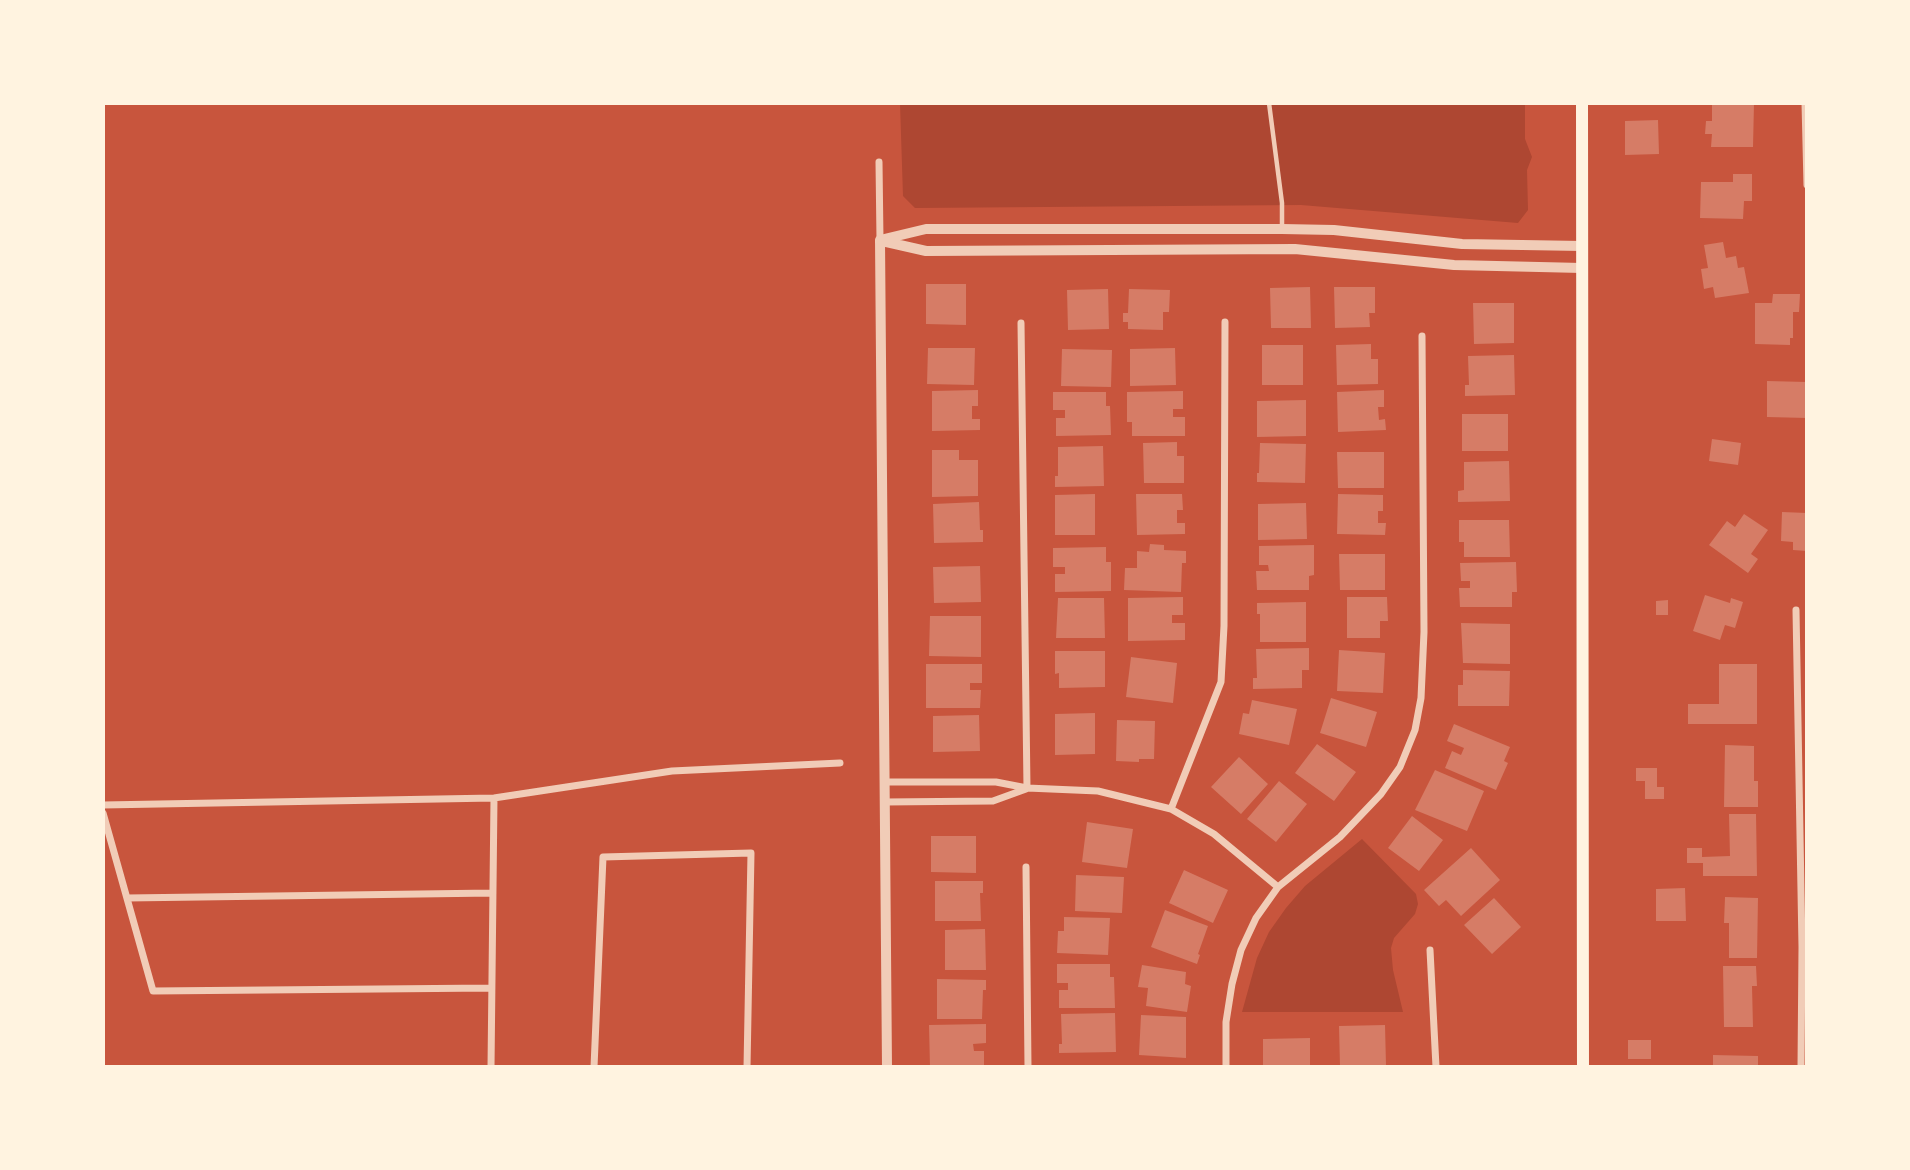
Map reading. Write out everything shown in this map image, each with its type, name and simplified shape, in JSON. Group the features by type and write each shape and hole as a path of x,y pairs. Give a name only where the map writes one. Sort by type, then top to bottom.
{"main road":[{"path":"1582,103 1583,1067"}],"street":[{"path":"1805,103 1807,185"},
{"path":"879,162 887,1067"},
{"path":"880,240 926,229 1282,229 1334,230 1462,244 1582,246"},
{"path":"880,240 926,251 1294,249 1454,265 1582,268"},
{"path":"1171,809 1221,682 1224,626 1225,322"},
{"path":"1021,323 1027,788"},
{"path":"1226,1067 1226,1022 1232,984 1241,950 1256,919 1278,887 1340,837 1381,794 1400,767 1415,730 1422,698 1424,632 1422,335"},
{"path":"1796,610 1805,947 1801,1067"},
{"path":"103,805 494,798 673,771 840,763"},
{"path":"885,782 996,782 1027,788 1098,791 1171,809 1214,834 1278,887"},
{"path":"886,802 993,801 1027,788"},
{"path":"491,1067 494,798"},
{"path":"103,813 153,990 491,988"},
{"path":"594,1067 604,857 751,853 747,1067"},
{"path":"1026,867 1028,1067"},
{"path":"127,898 493,894"},
{"path":"1430,950 1436,1067"}],"lane":[{"path":"1269,103 1282,203 1282,229"}],"shaded area":[{"path":"900,103 1525,103 1525,139 1532,157 1527,170 1528,210 1518,223 1301,205 915,208 903,196"},
{"path":"1362,839 1416,894 1418,904 1415,914 1394,938 1391,948 1403,1012 1242,1012 1257,958 1269,932 1305,886"}],"building":[{"path":"1712,103 1754,103 1753,147 1711,147 1712,134 1705,134 1706,121 1712,121"},
{"path":"1658,120 1659,154 1625,155 1625,121"},
{"path":"1733,174 1752,174 1752,201 1744,201 1743,219 1700,218 1701,182 1733,182"},
{"path":"1723,242 1726,258 1736,256 1738,268 1744,267 1749,293 1715,298 1713,287 1704,289 1701,269 1708,268 1704,245"},
{"path":"926,284 966,284 966,325 926,324"},
{"path":"1310,287 1311,328 1271,328 1270,288"},
{"path":"1334,287 1375,287 1375,313 1369,313 1370,327 1335,328"},
{"path":"1108,289 1109,329 1068,330 1067,290"},
{"path":"1129,289 1170,290 1169,312 1163,312 1163,330 1128,329 1128,322 1123,322 1123,313 1128,313"},
{"path":"1773,294 1800,294 1799,312 1793,312 1793,338 1790,338 1790,345 1755,344 1755,303 1772,303"},
{"path":"1473,303 1514,303 1514,343 1474,344"},
{"path":"1371,344 1371,359 1378,359 1378,384 1337,385 1336,345"},
{"path":"1262,345 1303,345 1303,385 1262,385"},
{"path":"928,348 975,348 974,385 927,384"},
{"path":"1175,348 1176,385 1130,386 1130,349"},
{"path":"1062,349 1112,350 1111,387 1061,386"},
{"path":"1514,355 1515,395 1465,396 1465,385 1469,385 1468,356"},
{"path":"1767,381 1807,382 1807,418 1767,417"},
{"path":"978,390 978,406 972,406 972,419 980,419 980,430 932,431 932,391"},
{"path":"1384,390 1384,407 1378,407 1379,420 1385,419 1386,430 1338,432 1337,392"},
{"path":"1183,391 1183,409 1173,409 1173,417 1185,417 1185,436 1132,436 1132,422 1127,422 1127,392"},
{"path":"1053,392 1106,392 1106,406 1110,406 1111,435 1056,436 1056,418 1065,418 1065,410 1053,410"},
{"path":"1306,400 1306,436 1257,437 1257,401"},
{"path":"1462,414 1508,414 1508,451 1462,451"},
{"path":"1712,439 1741,443 1738,465 1709,461"},
{"path":"1177,442 1177,456 1184,456 1184,483 1144,483 1143,443"},
{"path":"1260,443 1306,444 1305,483 1257,482"},
{"path":"1103,446 1104,486 1055,487 1055,476 1058,476 1058,447"},
{"path":"932,450 959,450 959,460 978,460 978,496 932,497"},
{"path":"1337,452 1384,452 1384,488 1338,488"},
{"path":"1509,461 1510,501 1458,502 1458,491 1464,490 1464,462"},
{"path":"1095,494 1095,535 1055,535 1055,495"},
{"path":"1136,494 1182,494 1183,510 1177,510 1177,523 1185,523 1185,534 1137,535"},
{"path":"1338,494 1383,495 1383,511 1378,511 1378,523 1386,523 1385,535 1337,534"},
{"path":"979,502 983,542 934,543 933,504"},
{"path":"1306,503 1307,539 1258,540 1258,504"},
{"path":"1782,512 1807,513 1807,551 1793,550 1793,542 1781,541"},
{"path":"1744,514 1768,530 1751,554 1758,559 1748,573 1709,545 1727,521 1735,527"},
{"path":"1459,520 1509,520 1510,557 1464,557 1464,542 1459,542"},
{"path":"1150,544 1164,545 1164,550 1186,551 1186,563 1182,563 1181,592 1124,590 1125,568 1137,568 1137,551 1149,552"},
{"path":"1314,545 1314,575 1309,576 1309,590 1257,590 1256,571 1269,571 1268,565 1259,565 1259,546"},
{"path":"1106,547 1106,562 1111,562 1111,591 1055,592 1055,574 1065,574 1065,567 1053,567 1053,548"},
{"path":"1339,554 1385,554 1385,590 1340,590"},
{"path":"1516,562 1517,592 1512,592 1512,607 1460,607 1459,588 1470,588 1470,581 1461,581 1460,563"},
{"path":"980,566 981,602 934,603 933,567"},
{"path":"1705,595 1730,603 1731,598 1743,602 1735,628 1725,625 1720,640 1693,631"},
{"path":"1183,597 1183,615 1172,615 1172,623 1185,623 1185,640 1128,641 1128,598"},
{"path":"1347,597 1387,597 1388,621 1380,621 1380,638 1347,638"},
{"path":"1058,598 1104,598 1105,638 1056,638"},
{"path":"1668,600 1668,615 1656,615 1656,601"},
{"path":"1306,602 1306,642 1260,642 1260,614 1257,614 1257,603"},
{"path":"930,616 981,616 981,657 929,656"},
{"path":"1461,623 1510,624 1510,664 1463,663"},
{"path":"1309,648 1309,670 1302,670 1302,688 1253,689 1253,678 1257,678 1256,649"},
{"path":"1339,650 1385,653 1383,693 1337,691"},
{"path":"1055,651 1105,651 1105,687 1059,688 1059,673 1055,674"},
{"path":"1131,657 1177,663 1173,703 1126,697"},
{"path":"926,664 982,664 982,683 970,683 970,690 981,690 980,708 926,708"},
{"path":"1719,664 1757,664 1757,724 1688,724 1688,704 1719,704"},
{"path":"1463,670 1510,671 1509,706 1458,706 1458,685 1463,685"},
{"path":"1331,698 1377,712 1366,747 1320,733"},
{"path":"1252,700 1297,709 1289,745 1239,734 1243,713 1249,714"},
{"path":"1095,713 1095,754 1055,755 1055,714"},
{"path":"979,715 980,751 933,752 933,716"},
{"path":"1117,720 1155,721 1154,759 1139,759 1139,762 1116,761"},
{"path":"1454,724 1510,747 1504,761 1508,763 1496,790 1445,768 1452,751 1461,755 1464,748 1447,741"},
{"path":"1317,744 1356,772 1334,801 1295,773"},
{"path":"1725,745 1754,746 1754,781 1758,781 1758,807 1724,807"},
{"path":"1239,757 1268,784 1241,814 1211,787"},
{"path":"1636,768 1657,768 1657,787 1664,787 1664,799 1645,799 1645,781 1636,781"},
{"path":"1435,770 1484,791 1467,831 1415,810"},
{"path":"1279,781 1307,804 1276,842 1247,819"},
{"path":"1729,814 1756,814 1757,876 1703,876 1703,863 1687,863 1687,848 1702,848 1702,857 1730,856"},
{"path":"1412,816 1443,840 1419,871 1388,848"},
{"path":"1087,822 1133,829 1127,868 1082,862"},
{"path":"931,836 976,836 976,873 931,872"},
{"path":"1471,848 1500,880 1461,916 1446,900 1439,906 1424,890"},
{"path":"1184,870 1228,890 1213,923 1169,903"},
{"path":"1076,875 1124,877 1122,913 1075,911"},
{"path":"935,881 983,881 983,893 980,893 981,921 935,921"},
{"path":"1685,888 1686,921 1656,921 1656,889"},
{"path":"1725,897 1758,898 1757,958 1729,958 1729,923 1724,923"},
{"path":"1494,898 1521,927 1492,954 1464,925"},
{"path":"1165,910 1208,926 1197,964 1151,947"},
{"path":"1064,917 1110,918 1108,955 1057,953 1058,931 1064,931"},
{"path":"985,929 986,970 945,970 945,930"},
{"path":"1057,964 1110,964 1110,977 1114,977 1115,1008 1059,1008 1059,990 1068,990 1068,983 1057,983"},
{"path":"1142,965 1186,972 1185,984 1191,986 1187,1012 1146,1006 1148,988 1138,987"},
{"path":"1723,966 1756,966 1757,986 1752,986 1753,1027 1724,1027"},
{"path":"937,979 986,980 982,1019 937,1019"},
{"path":"1115,1013 1116,1052 1059,1053 1059,1044 1062,1044 1061,1014"},
{"path":"1141,1015 1186,1017 1186,1058 1139,1055"},
{"path":"986,1024 986,1043 973,1044 974,1051 984,1051 984,1067 930,1067 929,1025"},
{"path":"1385,1025 1386,1065 1340,1066 1339,1026"},
{"path":"1310,1038 1310,1067 1263,1067 1263,1039"},
{"path":"1628,1040 1651,1040 1651,1059 1628,1059"},
{"path":"1713,1055 1758,1056 1758,1067 1713,1067"}]}
